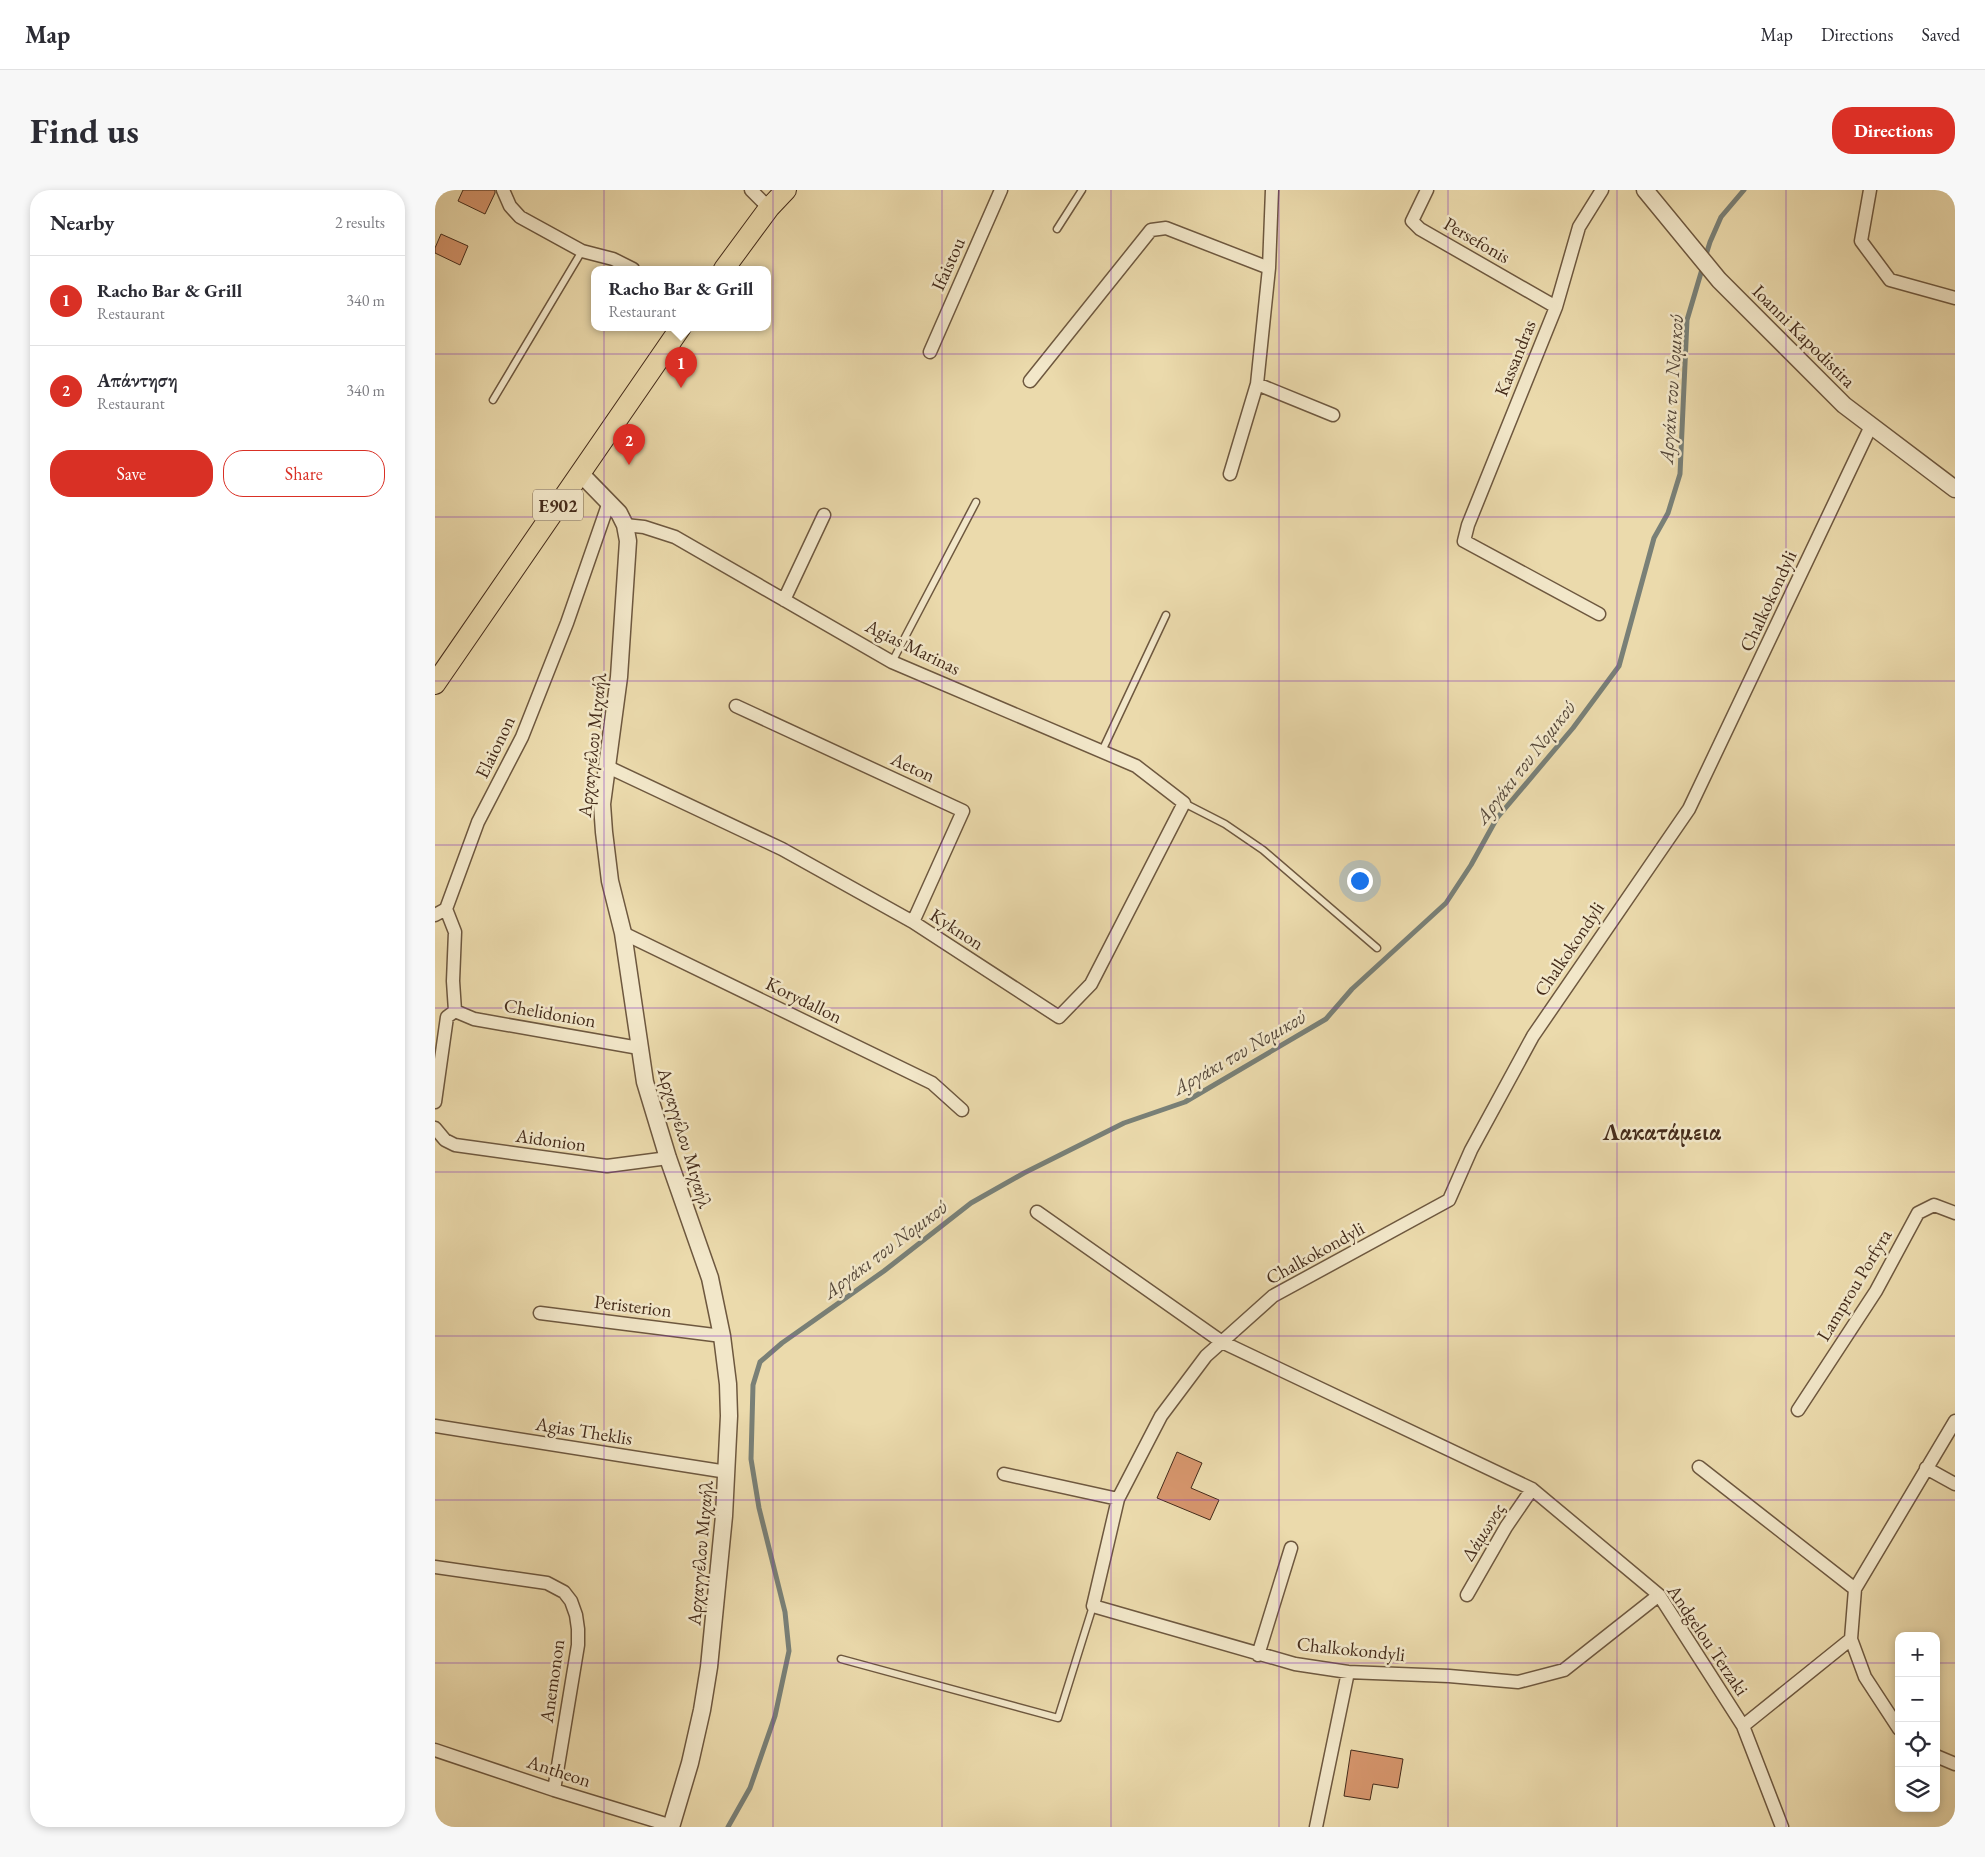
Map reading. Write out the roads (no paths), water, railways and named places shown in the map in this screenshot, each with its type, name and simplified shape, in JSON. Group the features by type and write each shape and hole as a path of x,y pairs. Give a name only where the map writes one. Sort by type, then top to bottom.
{"main road":[{"path":"725,266 769,208 786,190"},
{"name":"E902","path":"435,684 678,331"}],"street":[{"path":"503,190 510,206 520,217 582,251 613,259 627,266"},
{"path":"751,190 769,208"},
{"name":"Ifaistou","path":"929,352 1001,190"},
{"path":"1230,474 1257,384 1269,268 1272,190"},
{"name":"Persefonis","path":"1427,190 1412,221 1420,230 1556,307"},
{"name":"Kassandras","path":"1599,614 1464,541 1468,524 1556,307 1579,228 1602,190"},
{"name":"Ioanni Kapodistira","path":"1645,190 1719,280 1845,405 1955,489"},
{"path":"1870,190 1861,241 1890,280 1955,298"},
{"path":"1030,381 1151,230 1166,228 1269,268"},
{"path":"1257,384 1333,415"},
{"name":"Chalkokondyli","path":"1659,1595 1564,1670 1518,1682 1449,1676 1348,1672 1295,1664 1093,1606 1118,1499 1161,1416 1206,1356 1273,1296 1449,1200 1471,1150 1533,1036 1689,808 1871,426"},
{"name":"Αρχαγγέλου Μιχαήλ","path":"580,473 619,513 625,525 628,541 619,677 602,804 604,832 610,882 623,933 645,1082 668,1158 710,1278 722,1336 729,1400 727,1472 716,1602 702,1710 690,1763 671,1826"},
{"name":"Elaionon","path":"455,1011 453,981 455,932 441,912 478,822 522,737 567,623 609,502"},
{"path":"785,600 824,515"},
{"name":"Agias Marinas","path":"625,525 644,527 675,537 892,662 1136,766 1184,803"},
{"name":"Aeton","path":"736,706 963,811 913,922"},
{"name":"Kyknon","path":"608,767 782,849 913,922 1059,1018 1091,984 1184,803"},
{"name":"Korydallon","path":"623,933 932,1083 962,1110"},
{"path":"435,1102 447,1018 455,1011"},
{"name":"Chelidonion","path":"455,1011 474,1019 639,1048"},
{"name":"Aidonion","path":"435,1128 445,1140 455,1145 607,1166 668,1158"},
{"name":"Lamprou Porfyra","path":"1798,1410 1876,1291 1918,1213 1933,1204 1955,1213"},
{"name":"Andgelou Terzaki","path":"1037,1212 1222,1342 1532,1489 1659,1595 1743,1726 1782,1827"},
{"name":"Peristerion","path":"540,1313 722,1336"},
{"path":"1895,1723 1865,1676 1851,1639 1855,1589 1955,1421"},
{"name":"Agias Theklis","path":"435,1426 727,1472"},
{"path":"1699,1467 1855,1589"},
{"path":"1926,1468 1955,1484"},
{"path":"1004,1474 1118,1499"},
{"name":"Δάμωνος","path":"1467,1595 1532,1489"},
{"path":"1258,1654 1291,1548"},
{"name":"Anemonon","path":"435,1566 547,1583 564,1592 571,1601 576,1615 578,1645 554,1790"},
{"path":"1743,1726 1851,1639"},
{"path":"1316,1827 1348,1672"},
{"name":"Antheon","path":"435,1750 554,1790 671,1826"},
{"path":"1940,1757 1955,1763"}],"lane":[{"path":"1057,229 1082,190"},
{"path":"493,400 582,251"},
{"path":"892,662 976,502"},
{"path":"1102,751 1166,615"},
{"path":"1184,803 1225,824 1263,850 1377,948"},
{"path":"841,1659 1058,1718 1093,1606"}],"waterway":[{"name":"Αργάκι του Νομικού","path":"1705,258 1721,217 1744,190"},
{"name":"Αργάκι του Νομικού","path":"728,1827 750,1788 775,1716 789,1651 785,1612 759,1508 751,1459 753,1385 760,1362 782,1343 884,1271 971,1203 1024,1173 1124,1123 1185,1102 1326,1019 1352,989 1446,903 1471,865 1497,818 1573,728 1619,666 1654,538 1668,513 1680,474 1687,320 1703,266"}],"place":[{"name":"Racho Bar & Grill","path":"681,388"},
{"name":"Απάντηση","path":"629,465"}],"district":[{"name":"Λακατάμεια","path":"1662,1131"}]}
